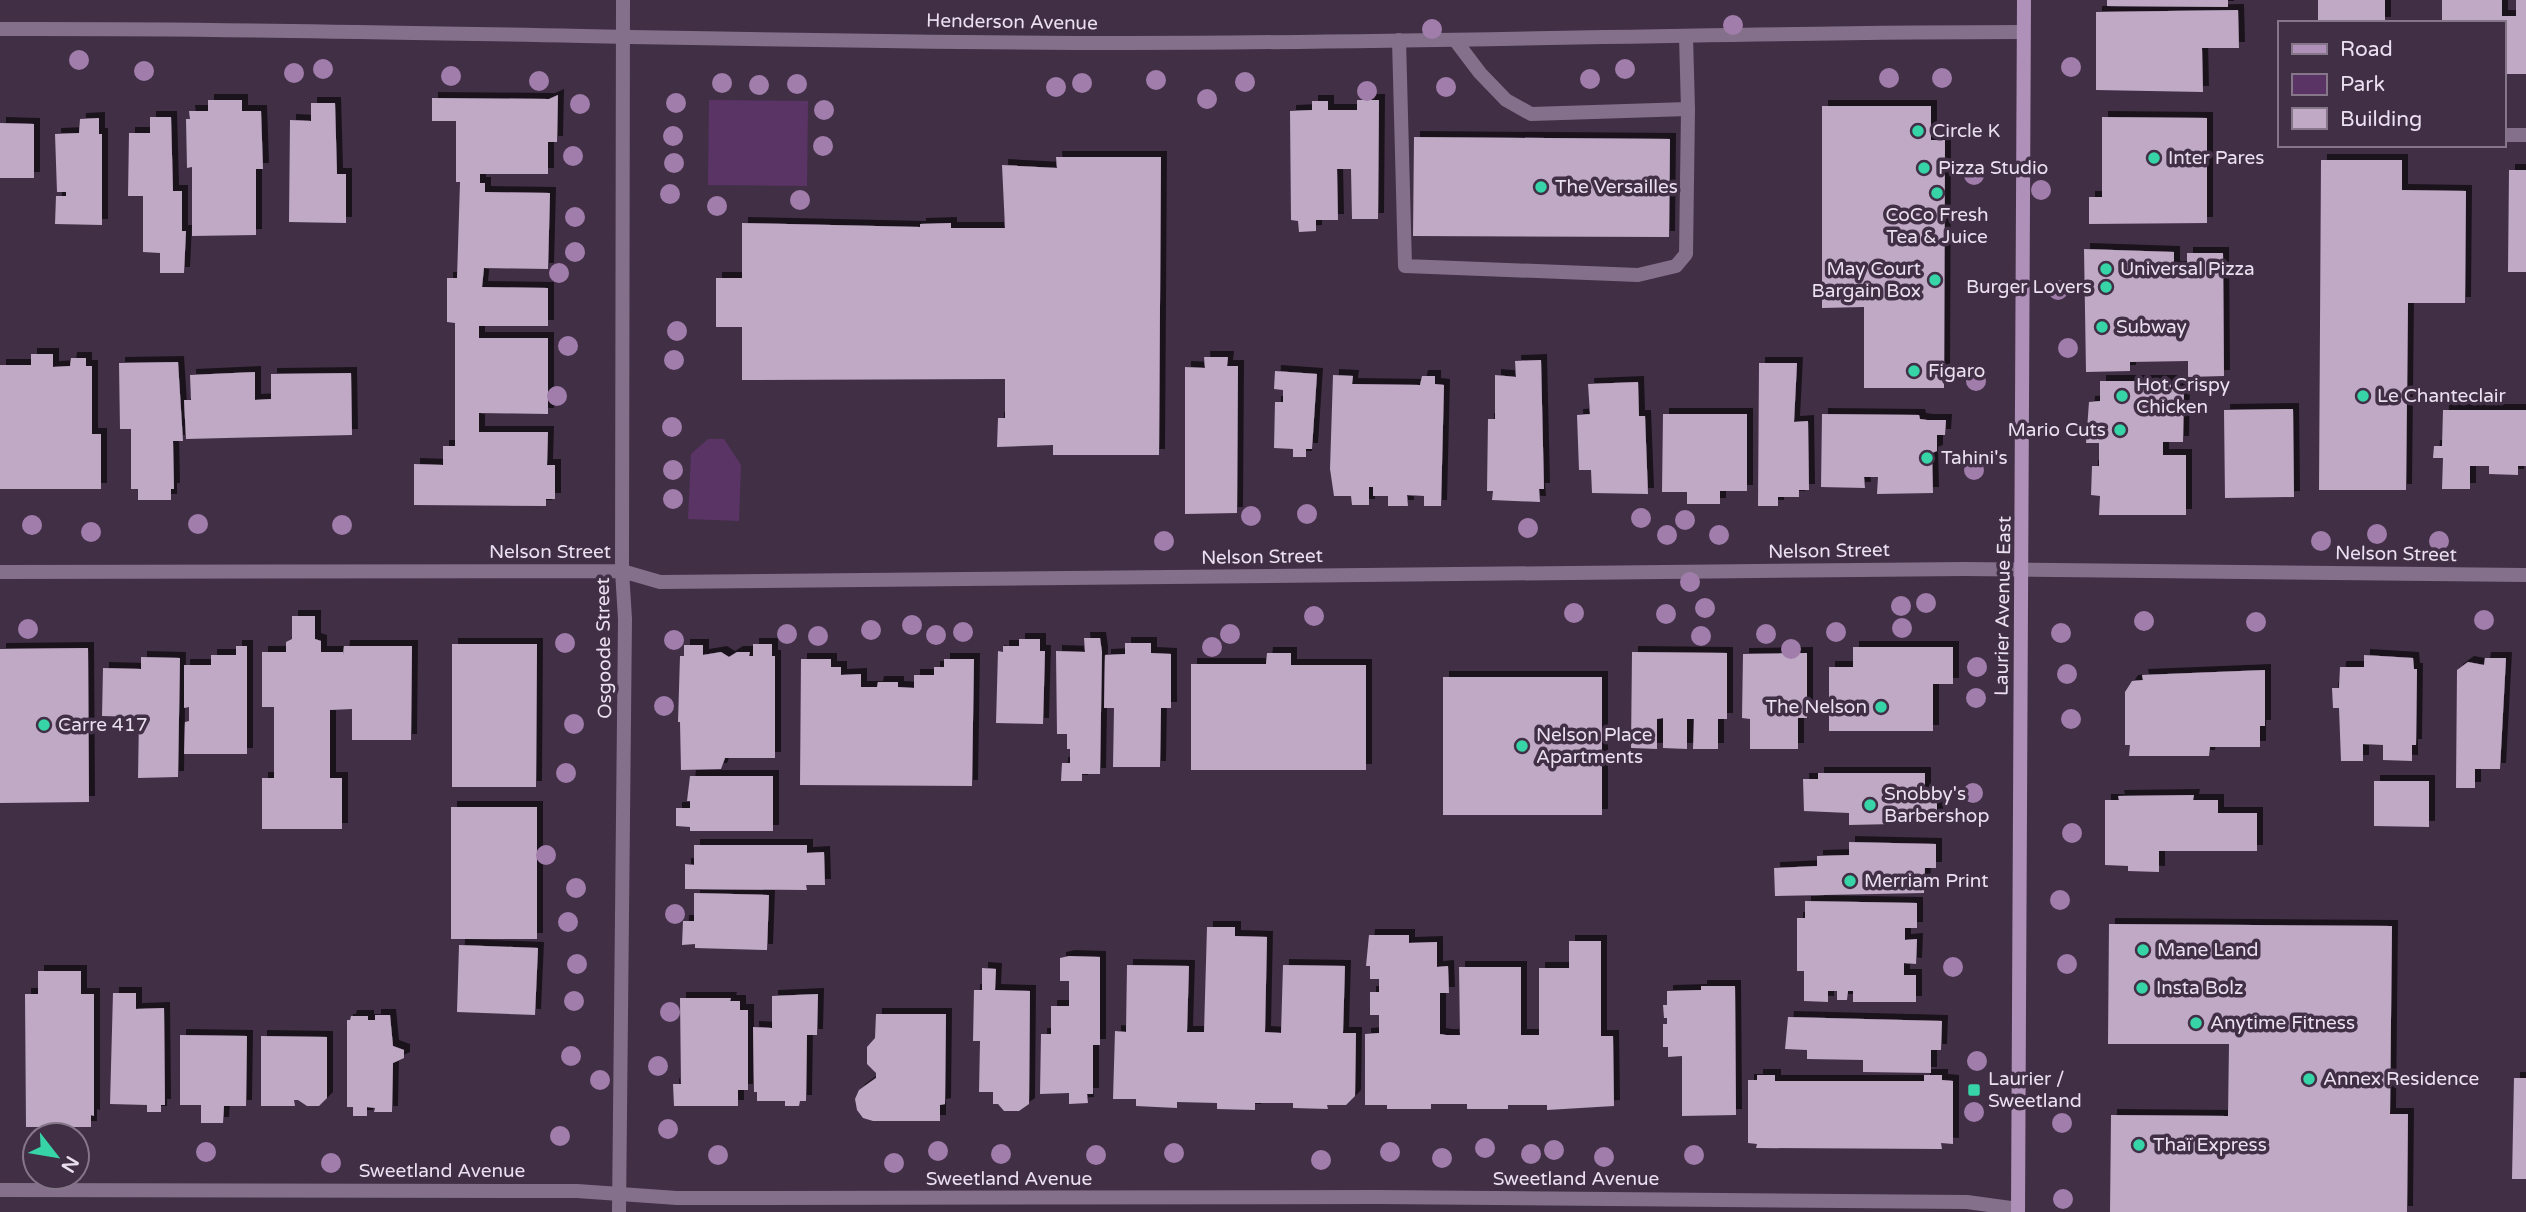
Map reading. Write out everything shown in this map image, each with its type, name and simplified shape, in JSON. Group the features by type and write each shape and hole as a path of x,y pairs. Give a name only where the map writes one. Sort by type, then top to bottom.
{"street":[{"name":"Osgoode Street","path":"619,1212 625,619 622,571 623,0"},
{"name":"Laurier Avenue East","path":"2018,1211 2024,0"},
{"name":"Henderson Avenue","path":"0,29 157,29 623,39 1125,43 2023,32"},
{"path":"1399,40 1405,265 1638,275 1676,266 1686,254 1686,36"},
{"path":"1455,40 1480,73 1506,100 1531,114 1688,109"},
{"path":"2505,135 2526,135"},
{"name":"Nelson Street","path":"0,572 622,571 660,582 2022,569 2526,575"},
{"name":"Sweetland Avenue","path":"0,1190 569,1191 619,1196 1967,1202 2018,1211"}],"green space":[{"path":"709,100 808,101 807,186 708,185"},
{"path":"708,439 724,439 741,465 739,521 688,519 691,454"}],"building":[{"path":"2107,0 2228,0 2228,7 2107,6"},
{"path":"2318,0 2385,0 2385,21 2318,21"},
{"path":"2442,0 2502,0 2502,16 2516,16 2516,0 2526,0 2526,74 2505,74 2505,21 2442,21"},
{"path":"2238,10 2239,48 2202,48 2203,92 2096,90 2096,12"},
{"path":"558,95 557,142 548,142 548,174 480,174 480,183 485,183 485,192 550,193 548,269 484,268 482,287 548,288 548,326 479,326 479,338 548,338 548,414 479,413 479,432 548,432 547,465 555,465 555,499 546,499 546,506 414,505 414,464 443,465 443,446 455,446 455,323 447,322 447,278 457,278 460,182 456,182 456,121 432,121 432,98 549,99"},
{"path":"208,100 242,100 242,111 261,111 263,169 256,169 256,235 192,236 192,167 187,168 186,119 190,119 189,111 208,111"},
{"path":"1357,100 1379,100 1378,219 1352,219 1351,169 1337,169 1338,220 1316,220 1316,231 1299,232 1298,221 1291,220 1290,111 1312,110 1312,101 1328,101 1328,110 1357,110"},
{"path":"311,103 335,103 337,174 346,174 346,223 289,222 290,120 311,121"},
{"path":"1822,106 1931,106 1931,140 1945,140 1944,388 1864,388 1864,307 1822,308"},
{"path":"150,117 171,117 173,191 182,191 182,231 186,231 184,273 160,273 160,253 143,252 143,196 128,196 129,133 150,133"},
{"name":"Inter Pares","path":"2102,117 2207,118 2207,223 2089,224 2089,197 2102,197"},
{"path":"99,118 99,134 102,134 102,225 55,224 56,196 66,196 66,192 57,192 55,134 79,133 80,119"},
{"path":"0,123 34,124 34,178 0,178"},
{"name":"The Versailles","path":"1414,137 1670,139 1669,237 1413,236"},
{"path":"1056,157 1161,157 1159,455 1053,455 1053,445 997,447 998,418 1005,418 1005,379 742,380 742,327 716,327 716,278 742,278 742,223 920,227 920,224 951,223 951,228 1005,228 1002,165 1057,168"},
{"name":"Le Chanteclair","path":"2321,160 2402,160 2402,190 2466,191 2465,303 2408,303 2406,490 2319,490"},
{"path":"2509,170 2526,170 2526,272 2508,272"},
{"path":"2084,249 2174,252 2174,267 2187,267 2187,253 2223,253 2224,376 2188,377 2188,361 2130,362 2130,371 2086,372"},
{"path":"31,354 53,354 53,367 70,366 71,358 86,358 86,366 92,366 92,434 101,434 101,489 0,489 0,365 31,365"},
{"path":"1204,357 1228,357 1227,366 1238,366 1237,513 1185,514 1185,367 1205,368"},
{"path":"1541,360 1544,489 1539,489 1540,502 1492,500 1493,491 1487,491 1488,419 1495,419 1495,375 1516,377 1515,361"},
{"path":"178,362 183,441 173,441 174,489 171,489 171,500 138,500 138,489 131,489 131,429 120,429 119,363"},
{"path":"1759,363 1797,363 1794,422 1808,421 1809,490 1799,490 1799,497 1778,497 1778,506 1758,506"},
{"path":"1275,371 1317,374 1312,449 1306,449 1306,457 1293,457 1293,449 1274,448 1275,402 1283,402 1283,390 1274,389"},
{"path":"255,372 255,400 271,399 271,374 351,373 352,435 186,439 184,400 191,400 190,375"},
{"path":"1333,375 1353,376 1352,384 1420,385 1422,376 1435,376 1435,384 1444,385 1441,506 1424,506 1424,496 1407,495 1408,506 1388,506 1388,496 1373,496 1373,487 1369,487 1369,505 1352,505 1351,496 1334,496 1330,469"},
{"path":"2100,381 2171,381 2171,389 2184,389 2183,442 2163,442 2163,455 2186,455 2186,515 2099,515 2100,496 2091,495 2092,466 2099,466 2099,443 2086,443 2089,402 2100,401"},
{"path":"1638,382 1639,416 1645,416 1648,494 1592,493 1591,470 1579,470 1577,415 1590,414 1588,384"},
{"path":"2293,409 2294,497 2225,498 2224,410"},
{"path":"2443,410 2526,410 2526,466 2518,466 2518,475 2489,474 2489,466 2470,466 2470,489 2442,489 2443,458 2433,458 2434,446 2442,446"},
{"path":"1663,414 1747,414 1747,491 1720,491 1720,504 1687,504 1687,492 1662,492"},
{"path":"1822,414 1919,415 1920,419 1946,420 1945,435 1937,435 1937,451 1932,453 1933,493 1877,494 1878,477 1864,477 1865,488 1821,487"},
{"path":"292,616 315,616 315,639 321,641 321,652 343,652 343,655 344,646 412,646 411,740 352,740 352,709 330,710 330,778 342,778 342,829 262,829 262,778 274,778 274,707 262,707 262,652 286,652 286,642 292,639"},
{"path":"1084,638 1100,638 1102,652 1100,774 1082,774 1082,781 1061,781 1062,763 1070,763 1070,749 1067,749 1067,734 1057,734 1056,651 1085,652"},
{"path":"1019,639 1040,639 1040,651 1045,651 1043,724 996,723 998,651 1003,652 1003,646 1019,646"},
{"path":"1125,643 1151,643 1151,653 1171,654 1171,708 1161,708 1160,767 1113,767 1114,708 1104,708 1105,655 1125,654"},
{"path":"452,644 537,644 536,787 452,787"},
{"path":"753,644 772,644 772,656 775,656 775,758 725,758 721,769 681,770 678,722 680,656 684,656 684,645 703,645 703,655 721,652 729,657 737,652 750,652 749,656 753,656"},
{"path":"236,646 247,646 247,754 184,754 185,722 189,721 189,707 184,708 184,665 211,665 211,655 236,655"},
{"name":"The Nelson","path":"1853,647 1953,647 1953,684 1933,684 1933,731 1829,731 1829,667 1853,667"},
{"name":"Carre 417","path":"88,648 89,802 0,803 0,649"},
{"path":"1632,652 1727,653 1727,719 1718,719 1718,749 1693,749 1694,719 1687,719 1687,749 1663,748 1663,718 1657,719 1657,749 1631,748"},
{"path":"1267,653 1291,653 1291,665 1366,665 1366,770 1191,770 1191,664 1266,664"},
{"path":"1807,653 1807,718 1798,718 1798,749 1750,749 1750,719 1742,718 1743,654"},
{"path":"2364,655 2413,658 2414,669 2417,669 2416,745 2412,745 2412,761 2383,760 2383,745 2363,744 2363,761 2341,761 2339,708 2333,708 2332,688 2339,688 2340,667 2364,667"},
{"path":"141,657 180,658 178,777 138,778 139,717 102,716 103,668 141,669"},
{"path":"2485,658 2506,658 2500,769 2475,769 2475,788 2456,788 2457,670 2468,662 2484,665"},
{"path":"801,659 831,659 831,667 841,667 841,675 861,674 861,687 877,687 878,682 898,682 898,687 914,688 914,675 934,675 934,667 944,667 944,659 974,659 972,786 800,785"},
{"path":"2265,670 2265,726 2260,726 2260,747 2210,747 2209,756 2129,756 2130,745 2125,745 2125,692 2132,681 2143,680 2142,675"},
{"name":"Nelson Place Apartments","path":"1443,677 1602,677 1602,815 1443,815"},
{"name":"Snobby's Barbershop","path":"1818,773 1925,773 1925,799 1937,799 1937,823 1849,825 1849,813 1804,811 1803,779 1818,779"},
{"path":"690,776 773,776 773,831 690,831 690,827 676,826 676,808 690,808 690,801 687,801"},
{"path":"2374,781 2429,781 2429,827 2374,826"},
{"path":"2194,795 2193,800 2218,800 2218,813 2257,813 2257,851 2159,851 2159,872 2128,871 2128,866 2105,865 2105,800 2119,800 2118,796"},
{"path":"451,807 537,807 537,939 451,939"},
{"name":"Merriam Print","path":"1849,842 1936,844 1936,868 1925,868 1924,893 1775,896 1774,868 1817,866 1817,856 1849,855"},
{"path":"694,845 807,845 807,853 824,852 825,885 806,885 807,890 685,889 685,864 694,865"},
{"path":"694,893 769,895 767,950 695,948 695,944 682,945 683,921 694,921"},
{"path":"1805,901 1917,903 1917,928 1905,928 1905,940 1917,939 1916,964 1904,963 1904,975 1916,975 1916,1002 1853,1002 1853,991 1848,991 1847,1000 1837,1000 1837,991 1828,991 1828,1002 1804,1001 1804,971 1797,971 1797,918 1805,918"},
{"name":"Annex Residence","path":"2109,924 2392,926 2390,1114 2408,1114 2407,1212 2110,1212 2111,1115 2228,1116 2229,1044 2108,1044"},
{"path":"1207,927 1235,927 1235,936 1267,937 1265,1032 1281,1033 1283,965 1345,966 1343,1033 1356,1033 1355,1096 1346,1105 1327,1105 1328,1109 1293,1108 1293,1103 1255,1103 1255,1110 1217,1109 1217,1103 1177,1102 1177,1108 1136,1106 1136,1099 1113,1099 1115,1031 1126,1032 1127,965 1189,966 1187,1032 1204,1032"},
{"path":"1369,935 1409,935 1409,943 1437,942 1437,967 1448,966 1449,993 1440,993 1440,1034 1446,1035 1460,1035 1459,967 1521,967 1521,1035 1539,1035 1539,968 1569,968 1569,941 1601,941 1601,1036 1613,1036 1614,1106 1547,1110 1547,1105 1467,1109 1467,1104 1431,1104 1431,1109 1387,1109 1387,1105 1365,1105 1365,1034 1379,1033 1379,1015 1370,1015 1370,992 1379,992 1379,979 1370,979 1370,966 1366,966"},
{"path":"459,945 538,948 535,1015 457,1012"},
{"path":"1100,957 1100,1045 1093,1045 1093,1094 1087,1094 1088,1103 1069,1104 1069,1093 1040,1094 1041,1034 1051,1034 1051,1006 1069,1006 1069,981 1060,981 1060,958"},
{"path":"982,968 996,969 995,990 1030,991 1029,1104 1019,1111 1004,1111 998,1104 993,1104 993,1092 979,1092 980,1041 973,1041 974,990 982,990"},
{"path":"38,971 81,971 81,994 94,994 94,1116 91,1115 91,1121 26,1121 25,994 38,994"},
{"path":"1701,986 1735,986 1736,1115 1682,1116 1682,1056 1668,1057 1668,1047 1663,1047 1663,1024 1667,1024 1667,1018 1664,1018 1663,1005 1667,1005 1667,991 1701,990"},
{"path":"113,993 136,993 136,1009 164,1008 165,1105 161,1105 161,1112 147,1112 147,1105 110,1104"},
{"path":"818,994 817,1035 807,1035 806,1101 800,1101 799,1106 785,1106 785,1101 757,1101 757,1092 754,1092 753,1027 772,1028 772,996"},
{"path":"680,998 731,998 730,1001 740,1001 740,1010 748,1010 748,1090 738,1090 738,1106 674,1106 673,1084 681,1084"},
{"path":"876,1014 946,1014 945,1104 940,1105 940,1121 873,1121 863,1118 857,1110 855,1099 859,1090 876,1078 876,1073 867,1064 867,1047 875,1038"},
{"path":"375,1015 390,1015 393,1046 404,1050 404,1058 393,1063 392,1112 374,1112 375,1108 367,1107 367,1116 353,1116 353,1107 347,1107 347,1020 350,1020 351,1016 368,1016 368,1020 375,1020"},
{"path":"1788,1017 1942,1021 1941,1050 1931,1050 1931,1073 1863,1072 1863,1060 1807,1059 1807,1050 1785,1049"},
{"path":"180,1035 247,1036 246,1106 224,1106 223,1123 201,1123 201,1105 180,1105"},
{"path":"261,1036 327,1037 327,1098 319,1106 307,1106 294,1100 295,1106 261,1106"},
{"path":"1757,1075 1775,1075 1775,1081 1924,1081 1924,1075 1942,1075 1942,1080 1953,1081 1953,1144 1941,1143 1942,1149 1756,1148 1757,1144 1748,1143 1748,1080 1757,1080"},
{"path":"2514,1078 2526,1078 2526,1179 2512,1179"}],"place":[{"name":"Circle K","path":"1918,131"},
{"name":"Inter Pares","path":"2154,158"},
{"name":"Pizza Studio","path":"1924,168"},
{"name":"The Versailles","path":"1541,187"},
{"name":"CoCo Fresh Tea & Juice","path":"1937,193"},
{"name":"Universal Pizza","path":"2106,269"},
{"name":"May Court Bargain Box","path":"1935,280"},
{"name":"Burger Lovers","path":"2106,287"},
{"name":"Subway","path":"2102,327"},
{"name":"Figaro","path":"1914,371"},
{"name":"Hot Crispy Chicken","path":"2122,396"},
{"name":"Le Chanteclair","path":"2363,396"},
{"name":"Mario Cuts","path":"2120,430"},
{"name":"Tahini's","path":"1927,458"},
{"name":"The Nelson","path":"1881,707"},
{"name":"Carre 417","path":"44,725"},
{"name":"Nelson Place Apartments","path":"1522,746"},
{"name":"Snobby's Barbershop","path":"1870,805"},
{"name":"Merriam Print","path":"1850,881"},
{"name":"Mane Land","path":"2143,950"},
{"name":"Insta Bolz","path":"2142,988"},
{"name":"Anytime Fitness","path":"2196,1023"},
{"name":"Annex Residence","path":"2309,1079"},
{"name":"Laurier / Sweetland","path":"1974,1090"},
{"name":"Thaï Express","path":"2139,1145"}]}
